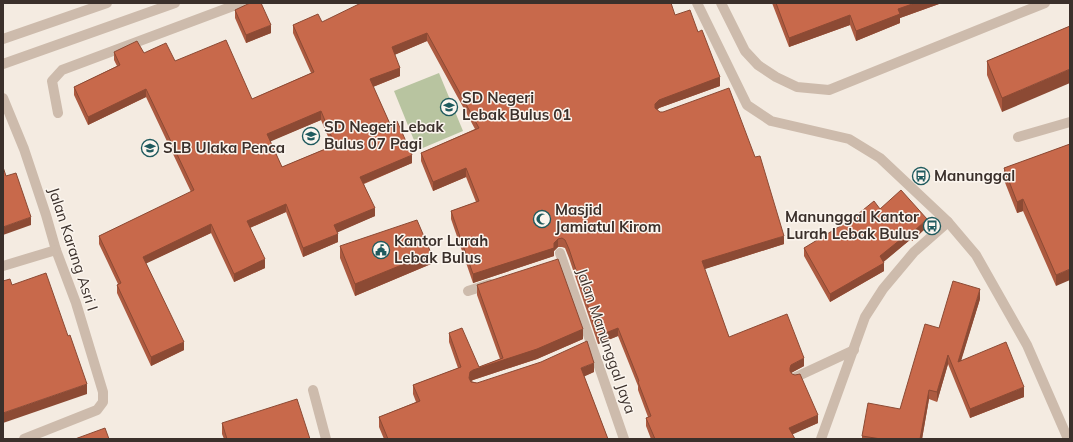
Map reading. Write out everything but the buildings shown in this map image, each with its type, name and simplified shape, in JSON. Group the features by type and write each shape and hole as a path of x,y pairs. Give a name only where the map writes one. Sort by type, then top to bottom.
{"street":[{"path":"3,39 107,3"},
{"path":"3,64 175,3"},
{"path":"58,114 52,81 62,70 241,3"},
{"path":"697,3 734,87 747,105 771,121 849,139 880,158 948,222 976,255 1027,345 1068,439"},
{"path":"721,3 745,51 758,65 776,77 797,87 829,90 1045,3"},
{"name":"Jalan Karang Asri I","path":"3,98 24,149 56,250 76,303 103,392 103,402 96,410 24,439"},
{"path":"1018,137 1070,122"},
{"path":"821,439 865,317 883,289 914,252 948,222"},
{"path":"3,266 56,250"},
{"name":"Jalan Manunggal Jaya","path":"559,258 588,344 624,439"},
{"path":"468,291 497,282"},
{"path":"796,377 854,350"},
{"path":"313,390 326,439"}],"green space":[{"path":"439,73 463,131 418,150 394,91"}],"place":[{"name":"SD Negeri Lebak Bulus 01","path":"449,107"},
{"name":"SD Negeri Lebak Bulus 07 Pagi","path":"311,136"},
{"name":"SLB Ulaka Penca","path":"150,148"},
{"name":"Manunggal","path":"921,176"},
{"name":"Masjid Jamiatul Kirom","path":"542,219"},
{"name":"Manunggal Kantor Lurah Lebak Bulus","path":"932,226"},
{"name":"Kantor Lurah Lebak Bulus","path":"381,250"}]}
